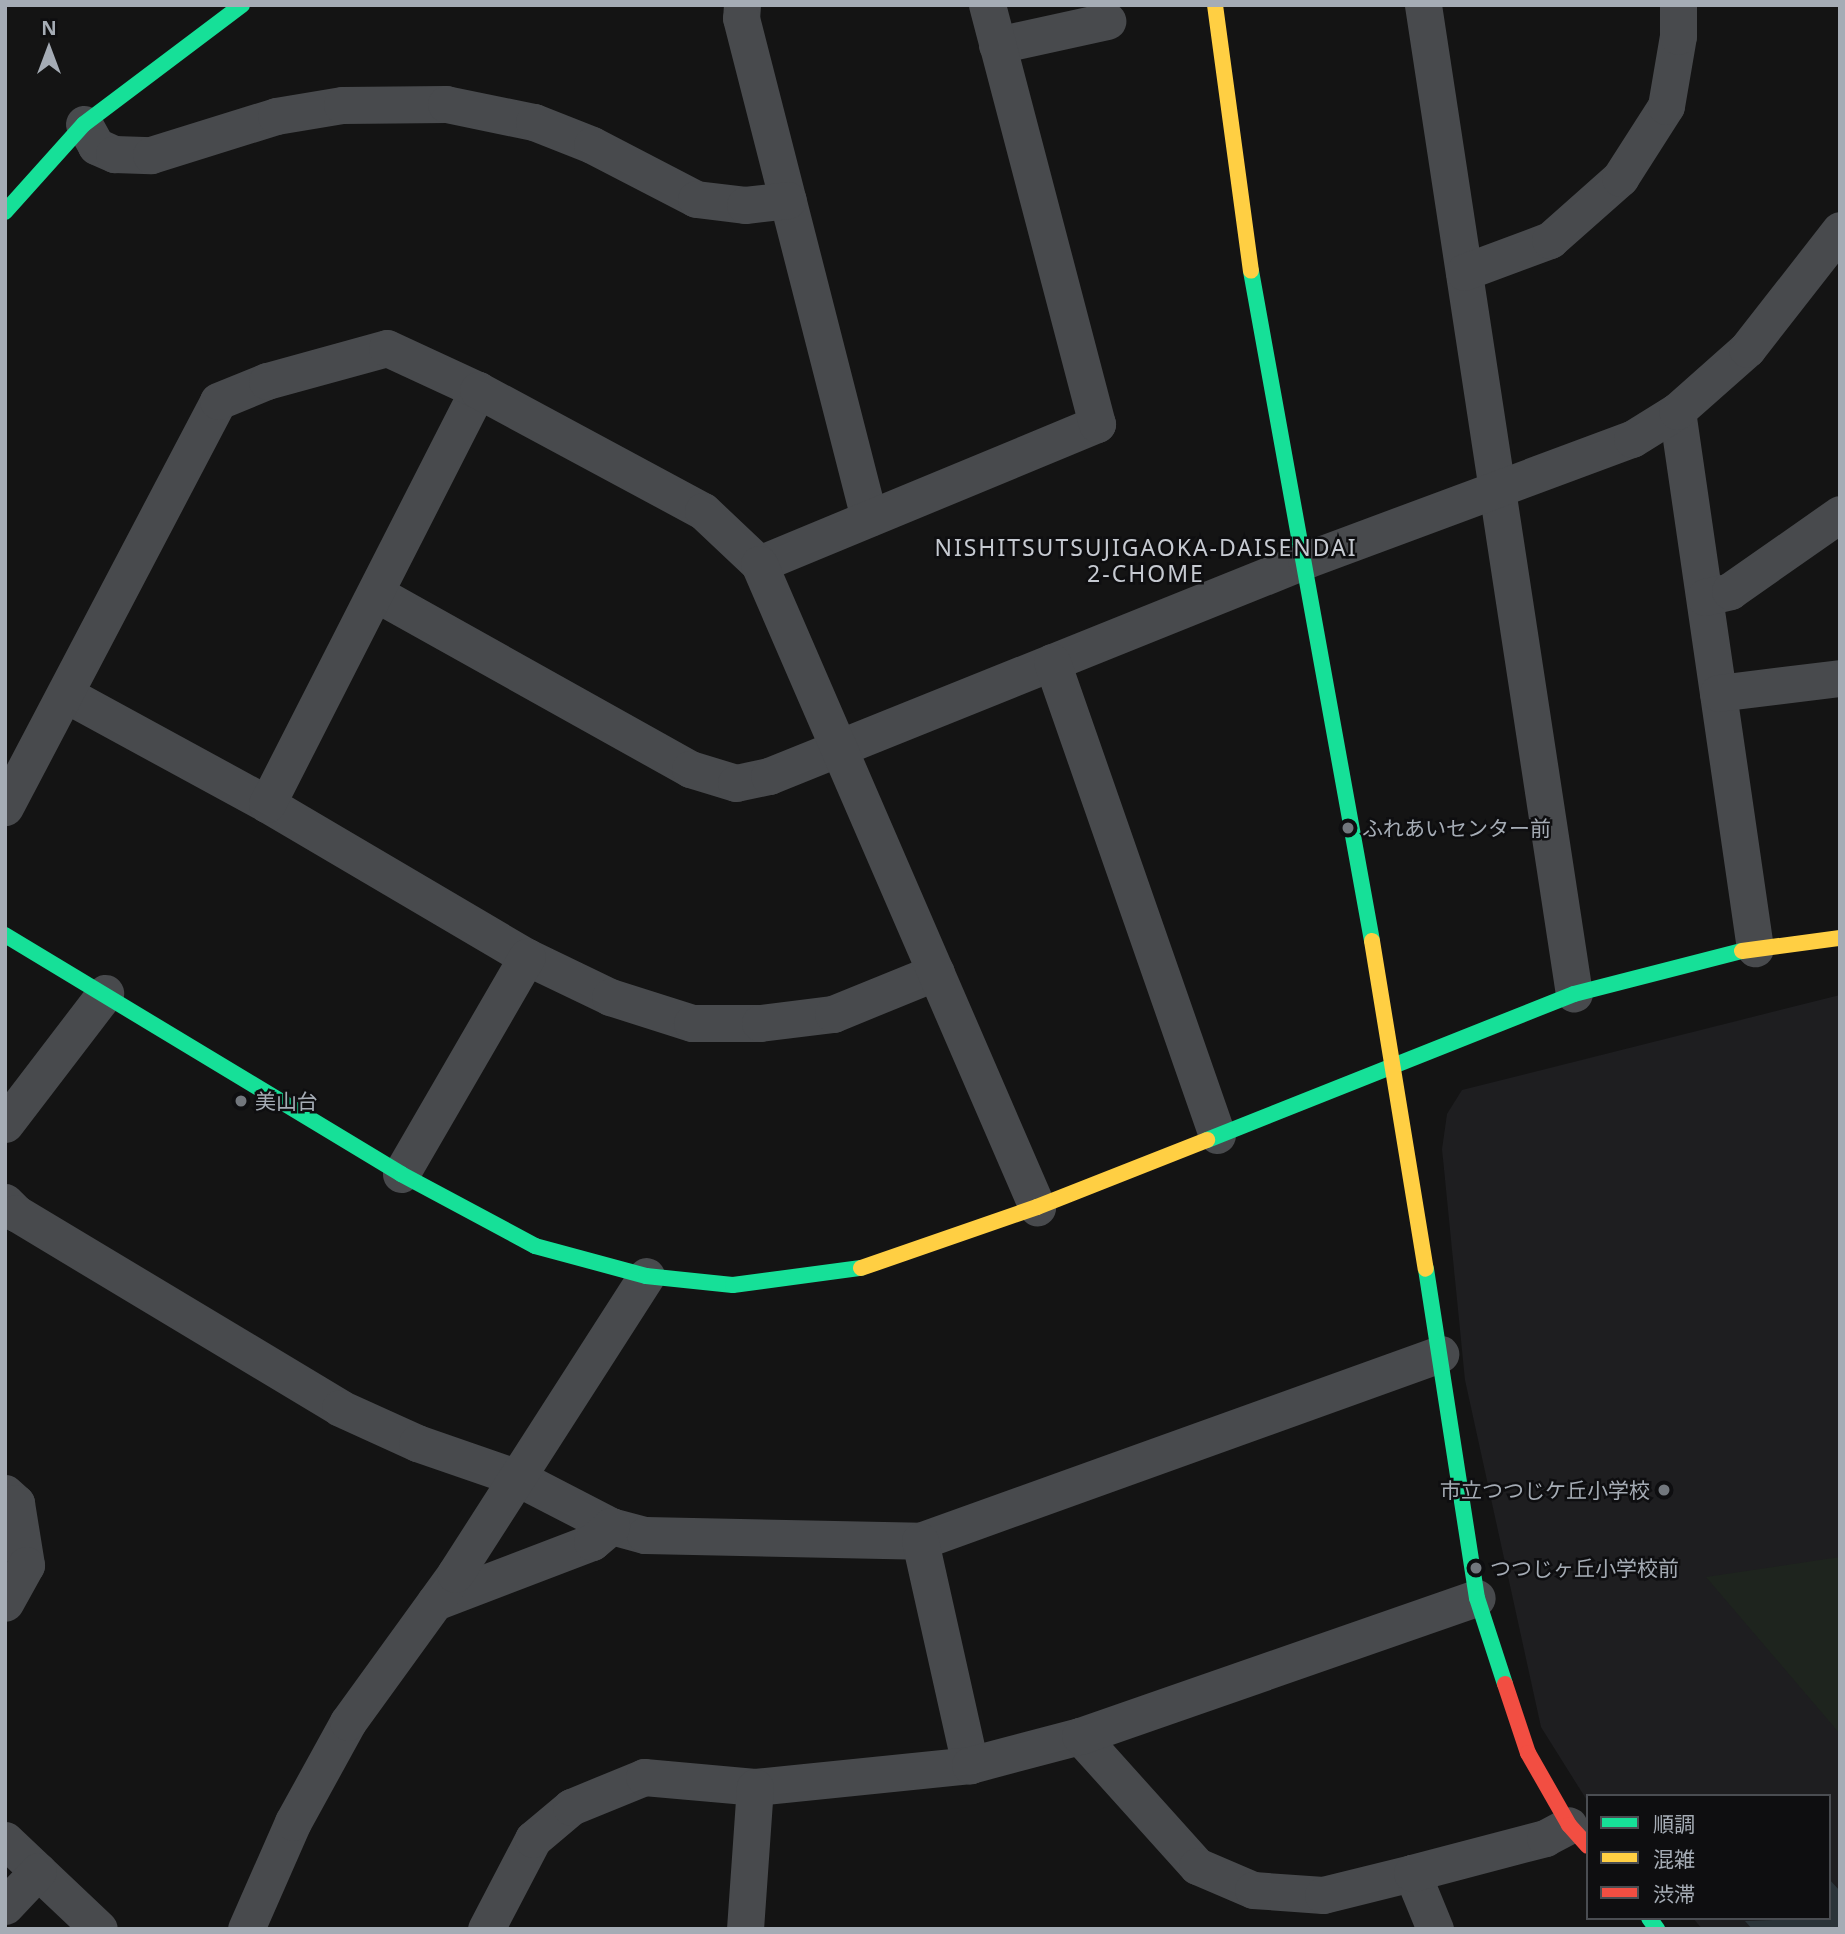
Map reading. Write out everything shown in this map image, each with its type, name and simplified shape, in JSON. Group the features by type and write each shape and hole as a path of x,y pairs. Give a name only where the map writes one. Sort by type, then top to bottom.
{"street":[{"path":"7,206 84,124 242,5"},
{"path":"742,5 741,18 869,518"},
{"path":"759,564 1097,424 987,5"},
{"path":"1080,1736 1198,1866 1253,1890 1323,1895 1545,1838 1579,1836 1528,1753 1477,1598 1394,1065 1306,560 1242,224 1215,5"},
{"path":"1423,5 1574,994"},
{"path":"1464,272 1550,240 1620,178 1666,106 1678,36 1678,5"},
{"path":"997,45 1107,20"},
{"path":"84,124 96,146 114,154 151,156 276,116 342,105 446,104 534,122 592,145 696,199 745,205 788,200"},
{"path":"377,594 690,769 736,783 769,776 1306,560 1498,493 1632,439 1677,411 1746,349 1840,230"},
{"path":"5,807 67,695 218,401 267,381 387,348 478,390 703,511 759,564 1037,1207"},
{"path":"267,804 377,594 478,390"},
{"path":"1677,411 1755,948"},
{"path":"1705,597 1730,591 1840,514"},
{"path":"1052,662 1217,1135"},
{"path":"1718,694 1840,678"},
{"path":"67,695 267,804 527,957 610,997 692,1023 760,1023 833,1014 936,972"},
{"path":"5,935 401,1174 535,1246 646,1276 733,1285 874,1266 1037,1207 1574,994 1755,948 1840,939"},
{"path":"401,1174 527,957"},
{"path":"5,1124 105,993"},
{"path":"5,1202 16,1213 340,1408 417,1443 518,1478 611,1526 645,1535 920,1541 1440,1354"},
{"path":"246,1929 293,1822 348,1722 435,1602 518,1478 646,1276"},
{"path":"5,1493 16,1503 26,1565 5,1603"},
{"path":"435,1602 592,1542 611,1526"},
{"path":"920,1541 970,1765"},
{"path":"486,1929 533,1839 571,1807 644,1777 755,1787 970,1765 1080,1736 1477,1598"},
{"path":"746,1929 755,1787"},
{"path":"5,1840 99,1929"},
{"path":"5,1906 38,1871"},
{"path":"1412,1873 1435,1929"}],"shaded area":[{"name":"市立つつじケ丘小学校","path":"1840,995 1840,1929 1702,1929 1695,1920 1831,1920 1831,1794 1586,1794 1586,1799 1541,1727 1465,1380 1442,1149 1447,1114 1462,1090"},
{"path":"1840,1557 1840,1734 1706,1577"},
{"path":"1831,1881 1840,1891 1840,1929 1752,1929 1745,1921 1831,1920"}],"traffic: fast":[{"path":"5,212 84,124 242,5"},
{"path":"1251,271 1372,941"},
{"path":"5,935 401,1174 535,1246 646,1276 733,1285 861,1268"},
{"path":"1207,1140 1574,994 1742,951"},
{"path":"1426,1269 1477,1598 1505,1684"},
{"path":"1650,1920 1657,1929"}],"traffic: slow":[{"path":"1215,5 1251,271"},
{"path":"1742,951 1840,938"},
{"path":"1372,941 1426,1269"},
{"path":"861,1268 1037,1207 1207,1140"}],"traffic: jam":[{"path":"1505,1684 1528,1753 1569,1825 1586,1844"}],"place":[{"name":"ふれあいセンター前","path":"1348,828"},
{"name":"美山台","path":"241,1101"},
{"name":"市立つつじケ丘小学校","path":"1664,1490"},
{"name":"つつじヶ丘小学校前","path":"1476,1568"}],"district":[{"name":"NISHITSUTSUJIGAOKA-DAISENDAI 2-CHOME","path":"1146,560"}]}
